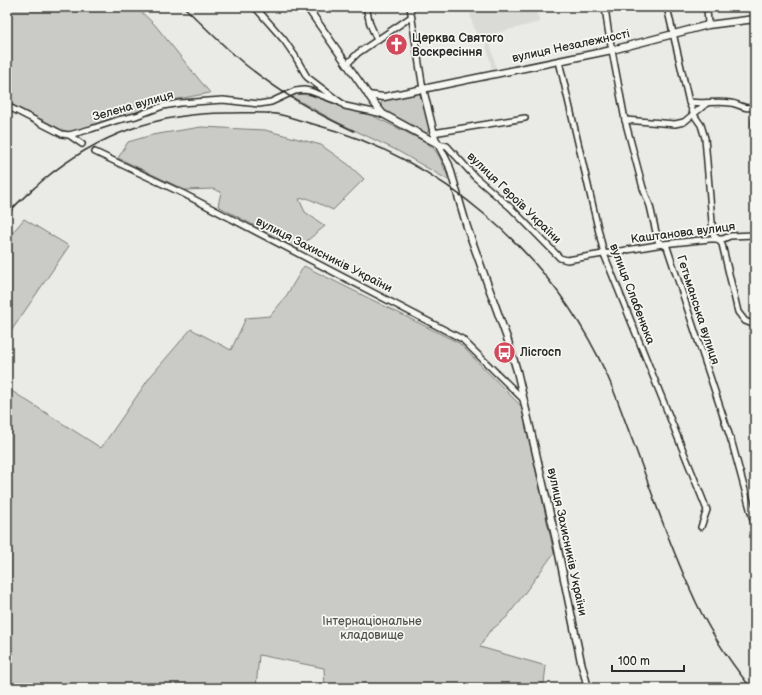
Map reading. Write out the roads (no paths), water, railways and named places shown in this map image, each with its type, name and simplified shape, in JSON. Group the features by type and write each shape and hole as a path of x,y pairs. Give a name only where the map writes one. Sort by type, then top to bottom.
{"street":[{"path":"255,7 288,45 307,77 340,102 352,108 383,114 438,144"},
{"path":"307,7 368,95 383,114"},
{"path":"366,7 370,24 377,40"},
{"path":"410,7 423,89 438,144"},
{"name":"Гетьманська вулиця","path":"605,7 625,120 643,188 650,206 658,241 667,247 732,443 755,527"},
{"path":"667,7 689,102 694,115 701,125 705,138 715,237 722,244 738,312 745,321 755,325"},
{"path":"707,7 708,25"},
{"path":"347,64 358,53 411,17"},
{"name":"вулиця Незалежності","path":"368,95 384,97 612,50 708,25 755,19"},
{"name":"вулиця Слабенюка","path":"558,61 604,254 707,510 701,527"},
{"name":"Зелена вулиця","path":"69,135 136,116 163,106 180,103 222,100 259,104 271,102 295,91 304,90 340,102"},
{"path":"689,102 733,103 745,108 755,106"},
{"path":"625,120 675,124 684,122 707,103"},
{"path":"7,106 62,134 69,135 82,144"},
{"path":"434,133 525,118"},
{"name":"вулиця Захисників України","path":"438,144 449,165 473,245 508,341 525,401 556,540 580,662 588,688"},
{"name":"вулиця Героїв України","path":"438,144 448,146 475,177 510,207 560,258 567,260"},
{"name":"вулиця Захисників України","path":"96,152 184,194 462,339 525,401"},
{"name":"Каштанова вулиця","path":"567,260 663,244 718,239 730,236 755,235"}],"railway":[{"path":"184,7 231,52 260,76 285,94 312,110 354,131"},
{"path":"7,215 42,181 85,150 131,129 179,117 205,114 271,113 313,124 360,140 405,160 447,186 487,216 523,250 555,288 583,329 606,373 666,533 703,617 734,665 751,688"}],"place":[{"name":"Церква Святого Воскресіння","path":"396,45"},
{"name":"Лісгосп","path":"504,352"}],"park label":[{"name":"Інтернаціональне кладовище","path":"372,628"}]}
